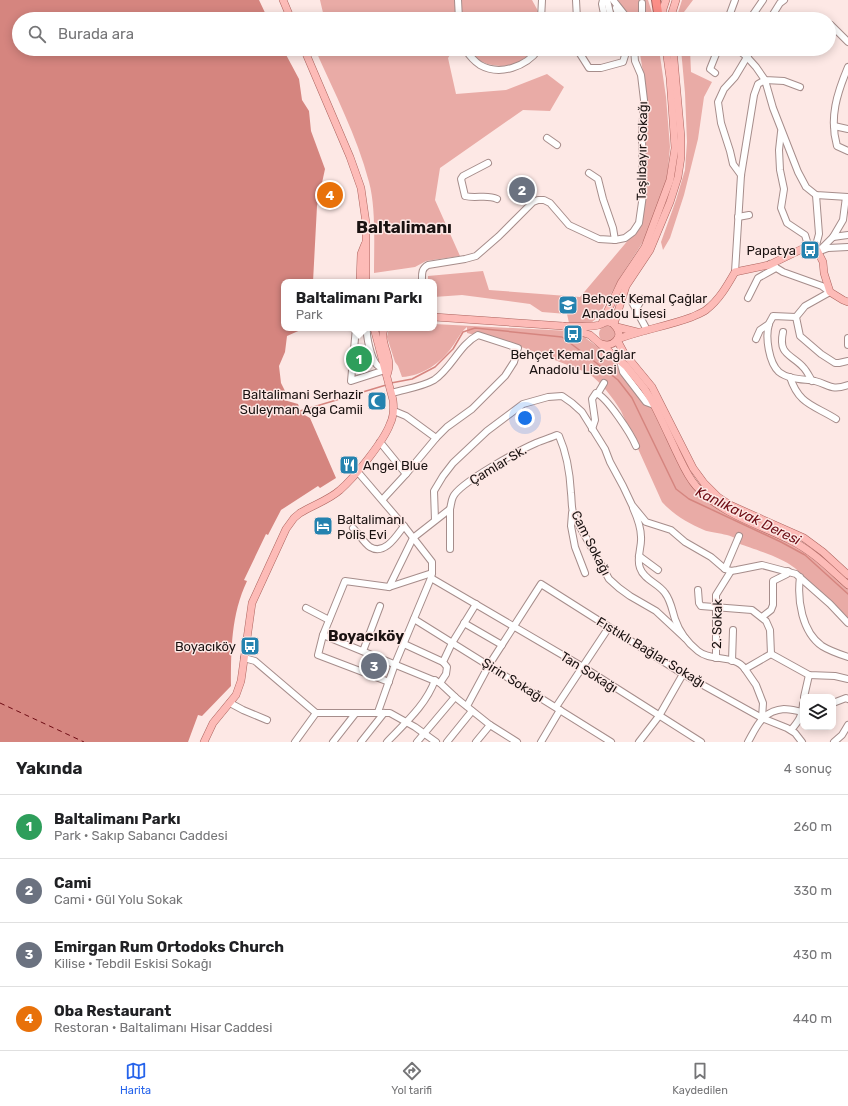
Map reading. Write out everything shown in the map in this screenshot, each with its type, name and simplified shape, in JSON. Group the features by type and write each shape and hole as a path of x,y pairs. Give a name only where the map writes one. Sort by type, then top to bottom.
{"highway":[{"path":"656,0 659,12"}],"main road":[{"path":"283,0 288,12"},
{"path":"661,12 664,0"},
{"path":"672,12 676,0"},
{"path":"307,56 357,176 364,207 366,279"},
{"path":"667,56 670,78 674,142 673,165 670,180 645,247 621,283 601,324 595,331 598,342 606,346 610,345 617,340 637,332 682,320 705,311 719,298 735,272 773,266 804,248 814,250 823,262 824,273 830,292 848,302"},
{"path":"674,56 681,138 681,157 678,177 670,202 650,250 626,286 615,326 619,335 617,340 624,353 652,387 693,468 704,483 718,497 730,505 804,538 824,552 848,575"},
{"path":"360,279 361,254 366,242"},
{"path":"437,317 563,326 601,324 610,322 615,326 637,332"},
{"path":"563,326 590,335 626,366 644,388 654,405 687,474 704,495 730,513 791,540 807,550 848,585"},
{"path":"204,742 213,723 236,696 244,658 252,603 286,529 294,518 300,513 339,491 378,445 390,424 394,411 392,393 375,331"},
{"path":"384,331 383,338 390,363 386,372"}],"street":[{"path":"458,0 459,12"},
{"path":"541,12 542,0"},
{"path":"576,0 577,12"},
{"path":"603,0 604,12"},
{"path":"607,0 610,12"},
{"path":"731,12 735,0"},
{"path":"755,12 763,0"},
{"path":"774,12 780,3 784,0"},
{"path":"614,2 618,12"},
{"path":"614,2 622,12"},
{"path":"642,2 642,12"},
{"path":"836,30 848,42"},
{"path":"470,56 481,65 492,69 506,70 520,65 534,56"},
{"path":"581,56 589,68 601,68 624,62 625,56"},
{"name":"Taşlıbayır Sokağı","path":"615,240 625,238 633,232 639,223 643,195 642,135 644,100 641,75 635,61 635,56"},
{"path":"715,56 710,69 715,73"},
{"path":"741,176 733,164 721,123 718,102 724,89 735,77 747,57 765,80 781,130 798,172 806,187 816,195 847,197 843,220 833,238"},
{"path":"848,67 834,106 833,133 837,146 848,151"},
{"path":"735,272 741,176 754,92 758,84 765,80 784,82 800,87"},
{"path":"834,126 848,129"},
{"path":"781,130 779,150 780,170 784,189 781,208 787,223 805,235 814,250"},
{"path":"547,138 557,145"},
{"path":"488,163 463,176 461,179 465,196 472,198 492,196 497,199"},
{"path":"422,279 422,270 428,265 476,256 499,236 533,202 538,200 544,200 550,203 569,225 574,228 599,239 615,240 613,228 603,200 598,179 589,173"},
{"path":"814,250 819,234 816,195"},
{"path":"738,216 749,215"},
{"path":"814,250 833,238 848,235"},
{"path":"814,250 848,247"},
{"path":"748,298 758,278 773,266 783,272 822,286 830,292 805,306 796,317"},
{"path":"632,298 632,302 647,330"},
{"path":"636,309 642,299"},
{"path":"796,317 773,316 769,324 767,346 774,365 779,372 790,377 812,381 831,388 848,385"},
{"path":"796,317 800,336 821,354 835,363 848,361"},
{"path":"756,339 760,330 769,324"},
{"path":"356,331 351,380 386,372"},
{"path":"366,331 374,362 386,372"},
{"path":"783,332 781,340 783,349 788,356 804,368 812,381"},
{"path":"383,499 446,427 472,409 505,376 514,362 518,348 478,335 468,342 435,379 425,384 392,393"},
{"path":"848,338 848,345"},
{"path":"790,377 793,387 806,403 836,419"},
{"path":"592,429 595,420 592,399 594,393 598,393 604,383"},
{"path":"598,393 604,398 623,424 636,446"},
{"path":"435,520 434,491 453,463 487,431 523,404 548,397 562,396 582,412 605,449 610,462 624,486 632,505 641,537 639,556 640,568 650,582 665,593 671,603 676,620 685,638"},
{"path":"394,411 406,416 436,438"},
{"name":"Çamlar Sk.","path":"450,510 453,497 461,488 475,477 536,443 557,435 559,436"},
{"name":"Cam Sokağı","path":"559,436 567,463 574,516 609,579 630,596 656,611 698,651 716,658 732,661"},
{"path":"378,445 406,474"},
{"path":"357,471 383,499 432,562 432,576 389,682 381,712 362,742"},
{"path":"632,505 648,524 671,530 685,542 711,557 728,570 762,565 796,574 830,604 848,623"},
{"path":"572,509 571,526 575,547 585,573"},
{"path":"389,587 413,538 450,510"},
{"path":"450,510 450,549"},
{"path":"354,528 370,547 381,549 387,546 404,526"},
{"name":"2. Sokak","path":"716,658 716,595 728,570 739,536"},
{"path":"639,556 658,570"},
{"path":"762,617 771,610 773,605 773,581 787,574 788,571"},
{"path":"389,682 318,655 323,635 329,620 345,582 389,587 432,576"},
{"name":"Tan Sokağı","path":"432,576 476,604 583,667 701,742"},
{"path":"800,577 799,602 806,624 812,635 821,645 848,657"},
{"name":"Fıstıklı Bağlar Sokağı","path":"513,626 541,584 684,674 762,718 791,730"},
{"path":"698,590 698,603 701,606 752,610 762,617 766,621 770,630 771,654"},
{"path":"443,662 452,643 476,604"},
{"path":"363,651 380,606"},
{"path":"306,608 329,620"},
{"name":"Şirin Sokağı","path":"414,619 611,742"},
{"path":"464,623 502,645"},
{"path":"467,706 489,665 513,626"},
{"path":"541,742 558,708 609,627"},
{"path":"733,630 732,661 743,666 756,685 763,703 762,718 748,742"},
{"path":"323,635 437,682 490,725 517,742"},
{"path":"387,742 422,704 437,682 446,674 447,667 443,662 404,644"},
{"path":"745,669 771,654"},
{"path":"771,654 809,675 835,676 848,679"},
{"path":"244,658 255,661 316,713 390,713 415,727 436,742"},
{"path":"640,742 659,716 684,674"},
{"path":"805,694 809,675"},
{"path":"417,742 455,697"},
{"path":"836,702 848,699"},
{"path":"230,702 243,710 267,720"},
{"path":"762,718 772,712 785,709 800,712"},
{"path":"447,742 472,711"},
{"path":"295,742 316,713"},
{"path":"333,742 355,714"},
{"path":"800,719 791,730 802,742"},
{"path":"478,741 490,725"},
{"path":"834,742 842,735 848,725"}],"shaded area":[{"path":"0,0 259,0 265,12 12,12 12,56 287,56 299,79 302,100 309,111 311,131 325,169 317,206 313,279 281,279 281,331 298,331 287,336 285,352 279,366 281,383 285,391 284,400 298,404 301,413 310,418 336,478 320,488 318,486 281,510 268,535 266,534 244,580 247,581 235,619 231,659 231,686 202,716 198,715 188,742 0,742"},
{"path":"320,0 458,0 459,12 323,12"},
{"path":"460,0 532,0 538,11 538,12 461,12"},
{"path":"618,0 648,0 652,12 623,12"},
{"path":"682,0 693,0 684,12 678,12"},
{"path":"318,56 449,56 448,58 456,94 506,90 547,74 564,87 550,111 523,110 440,168 435,200 460,256 426,261 415,267 374,273 374,215 369,182 352,131"},
{"path":"474,56 528,56 519,62 510,65 500,66 482,62"},
{"path":"640,56 660,56 666,97 670,147 667,179 655,218 641,245 621,276 598,317 591,323 569,323 567,314 542,312 530,304 462,295 437,297 437,279 428,279 428,276 483,271 489,290 580,297 641,225 645,197 647,96"},
{"path":"682,56 690,56 691,72 712,82 704,97 698,139 684,195 670,238 663,250 661,242 685,170 687,142"},
{"path":"437,324 570,331 583,336 618,362 645,394 695,488 805,550 848,588 848,618 801,577 798,571 784,561 740,544 738,540 730,536 698,527 671,511 662,502 621,411 606,390 588,373 519,346 480,334 467,333 467,327 460,334 448,353 437,363 417,374 402,377 395,362 387,337 388,331 437,331"},
{"path":"607,326 613,328 615,334 613,340 607,342 601,340 599,334 601,328"}],"waterway":[{"name":"Kanlıkavak Deresi","path":"391,383 412,379 435,367 453,349 463,332 475,328 562,337 618,380 632,398 676,489 689,499 781,542 805,555 848,594"},
{"name":"Kanlıkavak Deresi","path":"300,411 386,385"}],"ferry route":[{"path":"0,703 84,742"}],"place":[{"name":"Cami","path":"522,190"},
{"name":"Oba Restaurant","path":"330,195"},
{"name":"Papatya","path":"810,250"},
{"name":"Behçet Kemal Çağlar Anadou Lisesi","path":"568,305"},
{"name":"Behçet Kemal Çağlar Anadolu Lisesi","path":"573,334"},
{"name":"Baltalimanı Parkı","path":"359,359"},
{"name":"Baltalimani Serhazir Suleyman Aga Camii","path":"377,401"},
{"name":"Angel Blue","path":"349,465"},
{"name":"Baltalimanı Polis Evi","path":"323,526"},
{"name":"Boyacıköy","path":"250,646"},
{"name":"Emirgan Rum Ortodoks Church","path":"374,666"}],"district":[{"name":"Baltalimanı","path":"404,227"},
{"name":"Boyacıköy","path":"366,636"}]}
